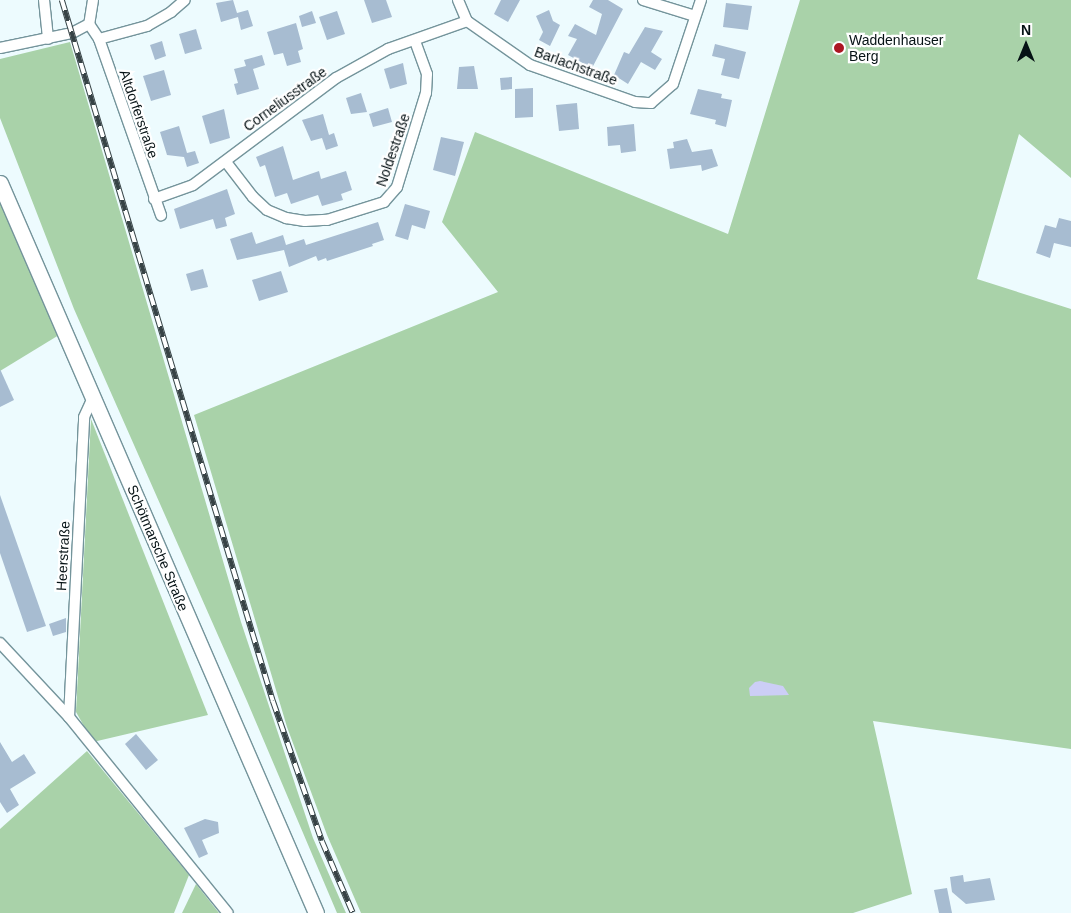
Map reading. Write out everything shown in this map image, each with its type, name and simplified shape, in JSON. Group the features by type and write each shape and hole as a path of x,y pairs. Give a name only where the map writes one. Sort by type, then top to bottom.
{"main road":[{"name":"Schötmarsche Straße","path":"0,183 316,913"}],"street":[{"path":"44,0 48,38"},
{"path":"0,48 81,31 89,24 93,0"},
{"path":"99,39 147,26 171,12 184,0"},
{"path":"458,0 467,20"},
{"path":"643,0 695,16 701,0"},
{"name":"Barlachstraße","path":"467,20 530,65 635,102 651,103 673,84 695,16"},
{"name":"Corneliusstraße","path":"154,198 193,184 226,162 318,89 388,49 415,41 467,20"},
{"name":"Altdorferstraße","path":"89,24 99,39 160,215"},
{"name":"Noldestraße","path":"226,162 253,197 267,210 286,218 305,222 327,220 384,202 397,187 426,93 426,74 415,41"},
{"name":"Heerstraße","path":"69,717 84,417 93,398"},
{"path":"0,643 69,717 228,913"}],"green space":[{"path":"800,0 1071,0 1071,178 1019,134 977,279 1071,309 1071,749 873,721 912,894 853,913 361,913 327,835 287,727 194,415 498,292 442,222 475,132 728,234"},
{"path":"70,42 241,622 313,838 346,913 337,913 247,701 74,309 0,118 0,59"},
{"path":"0,200 59,335 0,371"},
{"path":"91,419 208,715 93,742 76,712"},
{"path":"87,751 189,875 174,913 0,913 0,829"},
{"path":"196,884 219,913 182,913"}],"water":[{"path":"760,681 783,686 789,695 750,696 749,688 755,682"}],"building":[{"path":"233,0 237,13 248,10 253,26 241,30 238,17 221,22 216,3"},
{"path":"364,0 386,0 392,17 372,23"},
{"path":"501,0 520,0 508,22 494,14"},
{"path":"593,0 608,0 623,9 592,68 568,55 577,39 568,36 575,24 596,35 602,14 589,7"},
{"path":"726,3 752,6 748,30 723,27"},
{"path":"549,10 553,21 560,25 550,46 539,40 543,32 536,16"},
{"path":"312,11 316,23 302,27 299,16"},
{"path":"337,11 345,34 327,40 319,17"},
{"path":"296,23 303,49 298,51 301,62 287,66 283,53 274,55 267,32"},
{"path":"645,27 663,31 651,52 662,59 655,70 641,62 628,84 614,75 624,52 629,54"},
{"path":"196,29 202,49 185,54 179,34"},
{"path":"162,41 166,56 155,60 150,45"},
{"path":"715,44 746,52 739,79 721,75 725,59 712,56"},
{"path":"262,55 265,65 253,69 259,89 237,95 234,84 238,83 234,69 246,66 244,60"},
{"path":"403,63 407,84 390,89 384,69"},
{"path":"474,66 478,89 457,89 459,67"},
{"path":"164,70 171,95 151,101 143,76"},
{"path":"512,77 512,89 501,90 500,78"},
{"path":"533,88 533,117 515,118 515,89"},
{"path":"698,89 722,94 721,98 732,100 726,127 715,124 716,120 690,114"},
{"path":"361,93 367,112 351,114 346,98"},
{"path":"577,103 579,129 559,131 556,105"},
{"path":"388,108 392,122 373,127 369,114"},
{"path":"224,109 230,138 210,144 202,116"},
{"path":"323,114 329,135 334,133 338,146 326,150 322,138 311,141 302,120"},
{"path":"634,124 636,151 621,153 620,145 608,146 607,127"},
{"path":"179,126 187,153 195,151 199,163 187,167 184,157 167,155 160,132"},
{"path":"441,137 464,142 455,176 433,170"},
{"path":"687,139 692,152 712,149 718,166 702,171 701,165 670,169 667,149 674,148 673,142"},
{"path":"283,146 293,180 319,171 321,179 346,171 352,190 341,194 343,200 322,206 318,195 291,204 287,193 275,197 265,165 260,167 256,157"},
{"path":"227,189 235,214 225,218 227,226 216,229 213,219 180,229 174,209"},
{"path":"405,204 430,211 425,229 412,225 408,240 395,236"},
{"path":"1059,218 1071,221 1071,247 1054,243 1050,258 1036,253 1045,225 1056,228"},
{"path":"378,222 384,240 372,244 373,246 327,261 326,258 318,261 316,256 289,267 284,250 237,260 230,239 252,232 256,244 283,235 286,245 304,239 306,245"},
{"path":"203,269 208,287 191,291 186,274"},
{"path":"281,271 288,292 259,301 252,280"},
{"path":"0,369 14,400 0,407"},
{"path":"0,495 46,626 27,632 0,553"},
{"path":"66,618 66,632 53,636 49,624"},
{"path":"136,734 158,760 146,770 125,744"},
{"path":"0,742 12,762 24,754 36,773 10,789 19,805 7,813 0,802"},
{"path":"205,819 218,822 219,833 202,840 208,854 199,858 184,828"},
{"path":"963,875 964,882 990,878 995,900 966,904 952,892 950,877"},
{"path":"947,888 952,913 939,913 934,890"}],"railway":[{"path":"62,0 273,701 322,841 353,913"}],"place":[{"name":"Waddenhauser Berg","path":"839,48"}]}
